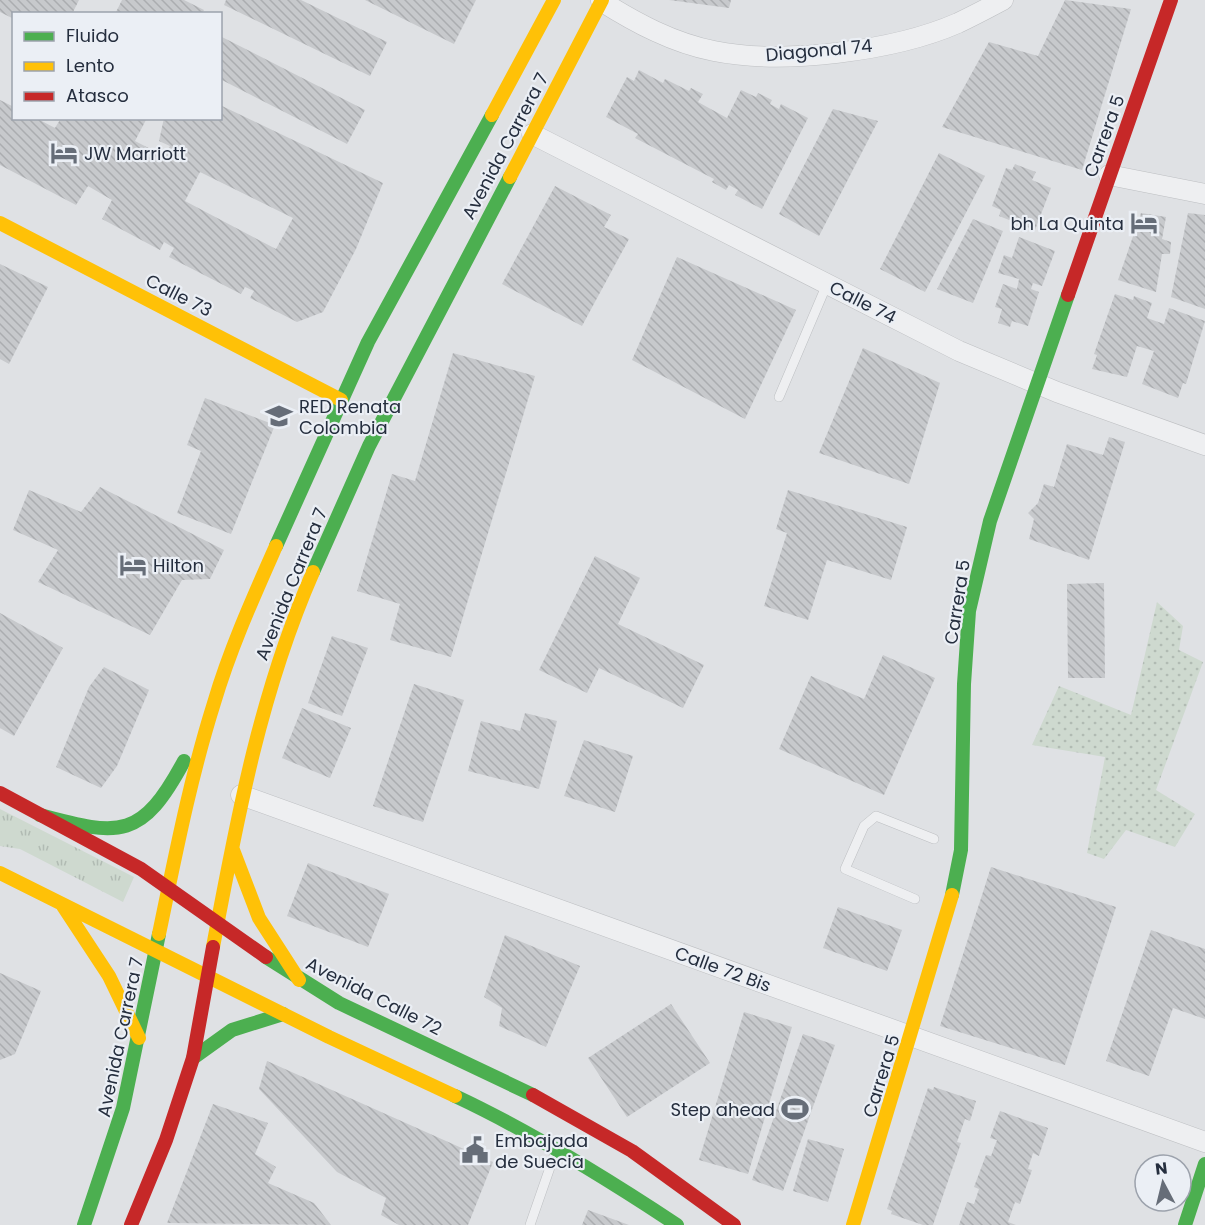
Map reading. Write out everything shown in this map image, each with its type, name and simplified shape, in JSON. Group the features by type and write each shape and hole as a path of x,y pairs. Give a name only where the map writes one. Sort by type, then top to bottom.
{"main road":[{"name":"Avenida Carrera 7","path":"84,1225 118,1129 140,1038 189,791 214,702 246,613 341,400 404,272 554,0"},
{"name":"Avenida Carrera 7","path":"131,1225 166,1140 193,1058 241,795 268,694 316,561 369,446 602,0"},
{"name":"Carrera 5","path":"853,1225 950,908 961,850 964,684 969,611 990,520 1171,0"},
{"name":"Calle 73","path":"0,223 341,400"},
{"path":"40,815 105,831 120,831 134,826 148,816 169,792 214,702"},
{"name":"Avenida Calle 72","path":"0,794 125,860 299,980 348,1007 539,1098 580,1120 632,1151 734,1225"},
{"path":"232,843 256,914 299,980"},
{"path":"0,873 207,977 488,1111 556,1149 676,1225"},
{"path":"63,906 109,976 140,1038"},
{"path":"193,1058 232,1030 248,1023 283,1014"},
{"path":"1185,1225 1205,1164"}],"street":[{"name":"Diagonal 74","path":"602,0 633,21 661,34 713,51 772,57 856,50 907,39 956,24 1003,0"},
{"name":"Calle 74","path":"532,134 959,351 1037,384 1205,445"},
{"path":"1109,175 1205,195"},
{"name":"Calle 72 Bis","path":"241,795 1205,1142"}],"lane":[{"path":"779,397 827,284"},
{"path":"915,899 845,869 864,826 876,816 934,839"},
{"path":"530,1225 556,1149"}],"green space":[{"path":"1157,602 1183,626 1179,650 1203,662 1156,790 1195,814 1175,847 1126,830 1104,859 1087,853 1105,757 1032,745 1059,686 1131,715"},
{"path":"0,809 134,877 123,902 20,849 0,846"}],"building":[{"path":"0,0 79,0 73,12 12,12 12,18 0,12"},
{"path":"122,0 184,0 204,10 203,12 116,12"},
{"path":"226,0 301,0 387,42 370,76 224,5"},
{"path":"365,0 476,0 454,44"},
{"path":"669,0 731,0 729,8"},
{"path":"1065,0 1131,9 1082,170 942,127 989,42 1038,56"},
{"path":"222,37 365,110 347,144 222,80"},
{"path":"639,70 663,83 665,79 689,91 691,88 703,94 698,102 727,118 741,90 756,97 758,93 772,100 770,104 779,109 781,104 808,118 762,209 735,195 738,190 729,185 726,190 712,182 714,179 635,138 638,134 606,117 627,77 634,81"},
{"path":"0,100 12,106 12,120 40,120 55,128 60,120 146,120 135,141 164,156 170,146 159,141 164,120 222,120 222,106 383,183 356,249 323,312 297,322 250,298 254,291 245,287 241,294 169,257 174,248 164,242 160,250 102,219 112,200 88,186 76,205 0,165","holes":["200,172 293,218 276,249 185,201"]},
{"path":"833,109 878,121 819,236 779,214"},
{"path":"939,153 985,176 925,292 880,269"},
{"path":"1015,164 1036,172 1032,180 1051,188 1035,230 999,216 1001,210 992,206 1006,168 1012,170"},
{"path":"555,186 611,215 604,227 629,239 582,326 502,284"},
{"path":"1141,213 1166,217 1162,239 1171,242 1170,254 1162,254 1156,292 1118,280"},
{"path":"1188,213 1205,215 1205,309 1171,297"},
{"path":"973,219 1003,231 973,303 937,289"},
{"path":"1019,237 1055,251 1042,286 1033,283 1031,289 1039,292 1028,326 1012,321 1010,327 998,323 1002,309 995,307 1003,284 1017,289 1019,279 998,273 1004,255 1012,258"},
{"path":"677,257 796,310 745,419 632,360"},
{"path":"0,264 48,287 9,364 0,359"},
{"path":"1115,294 1133,300 1134,296 1152,303 1147,318 1164,324 1169,308 1205,321 1186,384 1183,383 1178,398 1142,384 1154,351 1137,346 1127,377 1092,369 1097,355 1094,354"},
{"path":"863,348 940,383 909,484 819,453"},
{"path":"453,353 535,376 451,657 390,640 400,604 357,591 392,474 415,481"},
{"path":"205,398 275,425 231,534 177,513 201,451 187,445"},
{"path":"1109,437 1125,442 1089,560 1029,539 1034,519 1028,513 1038,503 1044,484 1054,487 1067,444 1103,455"},
{"name":"Hilton","path":"100,487 224,550 210,579 182,580 150,635 38,582 58,550 13,530 29,490 81,512"},
{"path":"788,490 907,527 891,580 827,560 808,620 764,606 787,533 776,529"},
{"path":"595,556 640,578 618,624 704,665 683,708 599,668 587,693 539,670"},
{"path":"1104,583 1105,678 1068,678 1067,584"},
{"path":"0,613 63,648 14,736 0,728"},
{"path":"332,636 368,648 342,716 308,703"},
{"path":"883,655 935,678 884,795 779,749 811,676 864,699"},
{"path":"104,667 149,690 117,766 101,788 56,767 89,687"},
{"path":"414,684 464,700 423,822 373,806"},
{"path":"302,708 351,728 330,778 282,758"},
{"path":"525,713 557,721 539,789 468,771 481,721 520,731"},
{"path":"584,740 633,756 615,812 564,796"},
{"path":"308,863 389,894 368,947 287,916"},
{"path":"991,867 1116,907 1065,1065 940,1026"},
{"path":"838,907 902,930 887,971 823,948"},
{"path":"1151,930 1205,949 1205,1019 1173,1008 1149,1076 1106,1061"},
{"path":"505,935 580,966 546,1047 499,1026 502,1008 484,997"},
{"path":"0,973 41,991 15,1054 0,1060"},
{"path":"671,1004 710,1063 627,1117 588,1058"},
{"path":"744,1012 792,1027 748,1174 699,1160"},
{"path":"803,1034 835,1045 783,1191 752,1180"},
{"path":"267,1061 493,1162 468,1225 399,1225 381,1215 386,1198 337,1172 259,1089"},
{"path":"934,1087 976,1101 970,1121 965,1119 957,1142 961,1143 933,1225 923,1225 891,1214 892,1211 887,1209 928,1088 933,1090"},
{"path":"213,1104 268,1123 255,1154 276,1167 268,1183 314,1203 331,1225 167,1223"},
{"path":"1000,1111 1048,1128 1039,1156 1033,1153 1028,1169 1032,1170 1020,1204 1015,1202 1008,1222 1016,1225 959,1225 967,1202 974,1204 979,1189 974,1187 986,1155 991,1156 997,1140 990,1138"},
{"path":"808,1139 844,1149 828,1202 793,1191"},
{"path":"588,1210 629,1225 582,1225"}],"traffic: fast":[{"path":"276,546 368,342 492,115"},
{"path":"313,572 369,446 510,177"},
{"path":"952,895 961,850 964,684 969,611 990,521 1068,295"},
{"path":"40,815 91,827 127,826 141,818 155,805 184,761"},
{"path":"84,1225 123,1108 159,934"},
{"path":"266,957 339,1003 533,1095"},
{"path":"193,1058 232,1030 283,1014"},
{"path":"455,1096 568,1156 677,1225"},
{"path":"1185,1225 1205,1164"}],"traffic: slow":[{"path":"492,115 554,0"},
{"path":"510,177 602,0"},
{"path":"0,223 341,400"},
{"path":"159,934 190,789 205,732 235,643 276,546"},
{"path":"213,947 241,804 264,710 294,618 313,572"},
{"path":"233,850 259,918 299,980"},
{"path":"0,873 329,1037 455,1096"},
{"path":"853,1225 952,895"},
{"path":"63,906 109,976 139,1038"}],"traffic: jam":[{"path":"1068,295 1171,0"},
{"path":"0,793 141,869 266,957"},
{"path":"131,1225 166,1140 193,1058 213,947"},
{"path":"533,1095 632,1151 734,1225"}],"place":[{"name":"JW Marriott","path":"64,153"},
{"name":"bh La Quinta","path":"1144,223"},
{"name":"RED Renata Colombia","path":"279,416"},
{"name":"Hilton","path":"133,565"},
{"name":"Step ahead","path":"795,1109"},
{"name":"Embajada de Suecia","path":"475,1150"}]}
